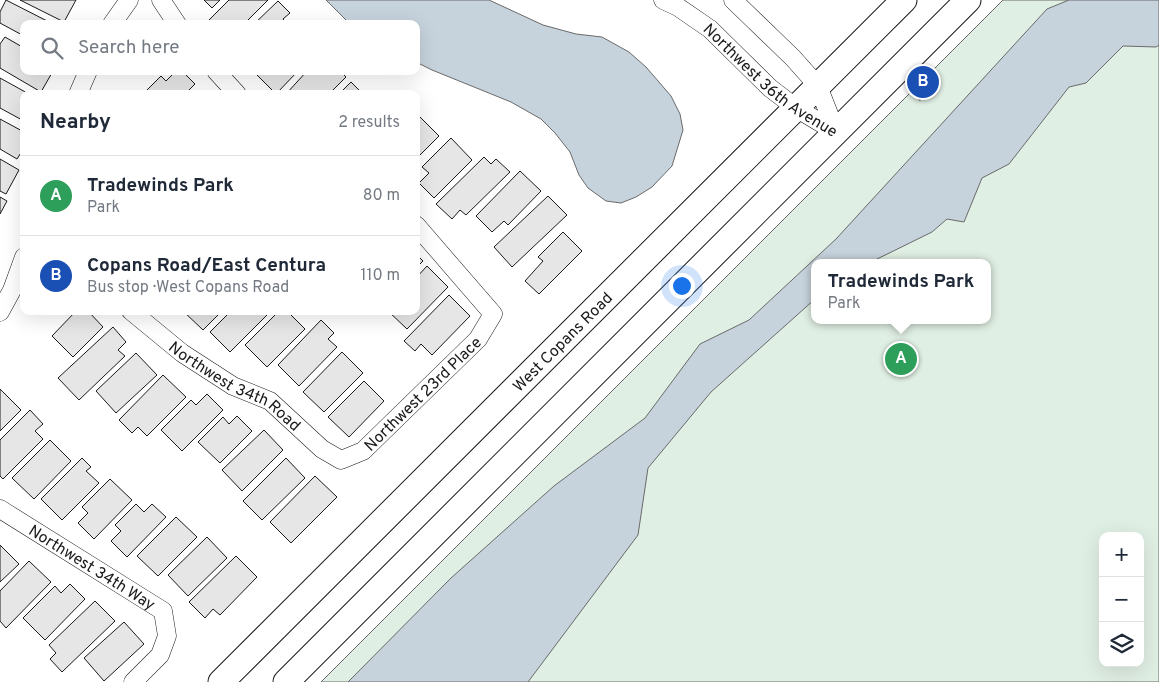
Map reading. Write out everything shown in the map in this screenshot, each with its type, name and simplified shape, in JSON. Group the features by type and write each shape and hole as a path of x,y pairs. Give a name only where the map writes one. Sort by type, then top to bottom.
{"main road":[{"name":"West Copans Road","path":"221,682 904,0"},
{"path":"286,682 968,0"}],"street":[{"path":"115,20 129,0"},
{"path":"161,0 175,20"},
{"name":"Northwest 36th Avenue","path":"733,0 793,58 818,86 836,132"},
{"name":"Northwest 36th Avenue","path":"674,2 710,29 770,88 796,108 836,132"},
{"path":"80,90 86,75"},
{"path":"220,75 233,90"},
{"name":"Northwest 23rd Place","path":"340,460 363,451 478,339 493,314 420,230"},
{"path":"0,312 12,290 20,268"},
{"name":"Northwest 34th Road","path":"136,315 182,353 232,386 270,401 322,449 340,460"},
{"name":"Northwest 34th Way","path":"0,509 163,611 167,636 160,655 133,682"}],"path":[{"path":"914,92 922,100"}],"green space":[{"path":"1003,0 1159,0 1159,682 321,682"}],"shaded area":[{"path":"326,0 489,0 543,25 576,34 602,37 629,52 646,67 671,96 680,114 683,130 672,166 652,187 636,197 621,203 606,201 588,188 579,175 570,152 541,119 511,102 420,64 420,20 346,20"},
{"path":"1069,0 1159,0 1159,45 1156,47 1123,46 1086,83 1069,87 1009,164 982,178 964,222 947,219 932,232 877,259 815,259 836,239 1047,9"},
{"path":"811,262 811,303 711,392 648,468 638,535 528,682 348,682 451,578 554,486 645,418 700,344 749,320"}],"building":[{"path":"6,0 45,20 20,20 20,34 0,23 0,12"},
{"path":"20,0 76,0 65,20 60,20"},
{"path":"204,0 220,0 212,8"},
{"path":"229,0 268,0 248,20 209,20"},
{"path":"278,1 290,13 284,20 258,20"},
{"path":"5,37 20,46 20,75 51,75 42,90 38,90 0,68 0,44"},
{"path":"172,75 186,75 195,84 189,90 147,90 161,76 166,81"},
{"path":"257,75 294,75 280,90 272,90"},
{"path":"303,75 344,75 346,77 333,90 290,90"},
{"path":"0,78 22,90 20,90 20,119 0,108"},
{"path":"351,82 359,90 343,90"},
{"path":"420,117 439,136 420,155"},
{"path":"0,119 20,130 20,154 17,159 0,149"},
{"path":"451,138 472,160 434,198 420,184 429,173 422,167"},
{"path":"484,157 491,164 496,159 510,172 466,215 460,210 452,219 436,204"},
{"path":"0,159 19,170 6,194 0,191"},
{"path":"520,171 541,191 508,225 504,221 492,232 476,216"},
{"path":"548,196 567,215 512,267 494,247"},
{"path":"0,197 7,201 0,214"},
{"path":"563,232 582,251 539,294 525,281 543,261 538,257"},
{"path":"427,266 448,287 407,329 392,315 420,315 420,274"},
{"path":"449,295 470,316 432,355 421,344 415,351 404,341"},
{"path":"72,315 92,315 103,327 73,357 52,336"},
{"path":"187,315 218,315 203,330"},
{"path":"227,315 267,315 230,352 210,332"},
{"path":"275,315 291,315 305,329 267,367 245,345"},
{"path":"321,320 334,333 328,339 337,347 299,386 278,365"},
{"path":"113,327 126,342 118,350 125,356 79,400 58,378"},
{"path":"342,352 363,373 324,412 303,392"},
{"path":"136,353 157,375 116,413 96,391"},
{"path":"163,375 186,397 147,436 138,427 132,433 119,420"},
{"path":"364,381 384,401 349,437 328,417"},
{"path":"0,389 21,410 0,431"},
{"path":"207,394 223,410 182,451 161,430 191,400 196,405"},
{"path":"30,410 43,424 35,431 43,439 3,479 0,476 0,440"},
{"path":"237,416 252,431 220,463 198,442 223,417 229,424"},
{"path":"264,430 283,450 242,491 222,470"},
{"path":"50,440 71,461 34,499 12,478"},
{"path":"82,458 91,467 86,471 99,483 62,520 41,499"},
{"path":"286,458 305,478 262,520 243,501"},
{"path":"315,476 337,497 291,543 270,522"},
{"path":"110,479 132,500 94,539 78,523 88,513 82,507"},
{"path":"136,504 144,512 152,504 166,517 127,557 111,541 121,531 115,525"},
{"path":"176,517 197,537 158,576 137,556"},
{"path":"207,537 227,558 188,596 168,575"},
{"path":"0,545 19,564 0,582"},
{"path":"236,556 257,577 220,615 213,609 205,618 189,602"},
{"path":"29,561 51,582 6,628 0,621 0,591"},
{"path":"70,584 85,599 45,640 23,618 55,586 61,593"},
{"path":"95,601 115,621 62,672 50,659 56,653 49,645"},
{"path":"124,622 144,644 104,681 84,658"}],"place":[{"name":"Copans Road/East Centura","path":"923,82"},
{"name":"Tradewinds Park","path":"901,359"}]}
